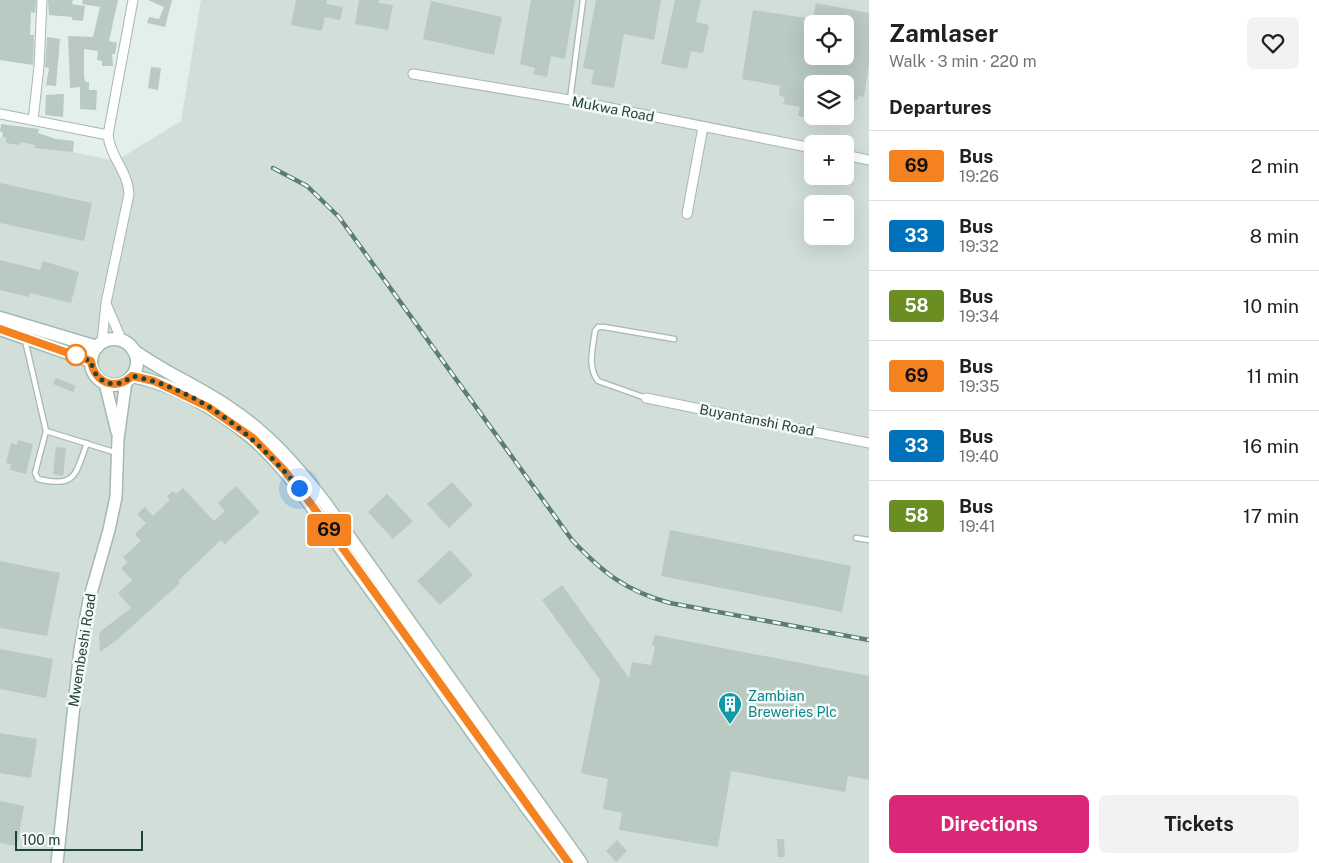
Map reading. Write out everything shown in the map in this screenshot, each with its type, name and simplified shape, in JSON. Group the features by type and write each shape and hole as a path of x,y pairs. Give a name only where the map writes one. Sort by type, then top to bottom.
{"main road":[{"path":"0,318 100,345 115,339 122,341 160,369 231,408 271,439 320,496 400,620 569,863"},
{"path":"0,329 91,361"},
{"path":"100,345 91,361 95,374 105,382 115,384 129,379 154,381 199,402 235,424 253,438 299,488 581,863"},
{"path":"129,379 136,360 133,350"}],"street":[{"path":"33,120 39,67 42,0"},
{"path":"100,345 106,303 129,194 126,176 112,151 108,135 133,0"},
{"name":"Mukwa Road","path":"413,74 570,100 804,146"},
{"path":"0,114 108,135"},
{"path":"687,214 703,127"},
{"path":"854,157 869,160"},
{"path":"106,303 122,341"},
{"path":"118,439 129,379"},
{"path":"105,382 118,439"},
{"name":"Buyantanshi Road","path":"646,398 869,443"},
{"name":"Mwembeshi Road","path":"57,863 70,726 80,650 91,592 109,530 116,497 118,439"}],"lane":[{"path":"570,100 583,0"},
{"path":"646,398 598,381 593,375 591,368 595,331 598,328 604,327 674,339"},
{"path":"24,337 46,431 35,473 38,479 54,483 68,481 76,473 86,443"},
{"path":"46,431 118,453"},
{"path":"856,538 869,540"}],"shaded area":[{"path":"201,0 869,0 869,863 0,863 0,137 116,161 181,121"}],"building":[{"path":"0,0 36,0 35,13 31,12 30,35 34,35 33,65 0,60"},
{"path":"48,0 73,0 72,4 85,6 83,21 72,20 72,17 49,15"},
{"path":"83,0 118,0 109,41 117,43 115,54 112,54 113,66 102,66 102,61 97,60 98,51 84,49 84,78 86,82 89,82 89,90 97,90 96,110 80,109 80,87 70,88 68,36 93,37 100,7 82,4"},
{"path":"148,0 172,0 165,27 147,23 149,17 159,19 164,7"},
{"path":"296,0 327,0 326,4 343,7 340,20 325,17 322,31 291,25"},
{"path":"359,0 379,0 379,3 393,5 388,30 355,24"},
{"path":"531,0 575,0 565,59 551,56 547,77 533,74 535,68 520,64"},
{"path":"596,0 661,0 654,40 624,34 614,88 591,84 594,70 583,68"},
{"path":"675,0 701,0 696,22 709,25 703,53 691,51 687,69 661,64"},
{"path":"431,1 502,17 494,55 423,39"},
{"path":"816,3 869,13 869,65 864,97 859,96 857,100 854,100 854,75 804,75 804,117 798,116 800,107 783,104 785,98 779,95 780,86 742,79 753,10 804,18 804,65 854,65 854,15 814,15"},
{"path":"47,37 60,39 56,86 46,85 49,68 45,67"},
{"path":"151,67 161,68 158,90 148,88"},
{"path":"64,94 63,117 45,115 46,95"},
{"path":"1,124 39,129 38,133 56,139 74,141 73,152 34,148 35,145 20,142 19,145 6,143 6,138 2,137 3,132 0,132"},
{"path":"0,183 92,203 84,241 0,223"},
{"path":"0,260 40,270 43,261 79,272 71,303 30,293 29,297 0,290"},
{"path":"56,378 76,386 73,392 53,384"},
{"path":"18,440 33,444 26,474 10,470 11,464 6,463 11,443 17,445"},
{"path":"56,447 66,448 63,476 53,474"},
{"path":"452,482 473,505 449,528 427,504"},
{"path":"236,486 260,512 225,544 221,540 178,581 180,583 117,640 100,652 99,635 101,631 131,608 118,593 132,580 121,568 128,562 123,557 141,541 135,534 146,523 137,514 145,507 153,516 170,500 167,496 173,491 176,494 183,488 214,521 225,511 218,503"},
{"path":"387,494 413,521 393,539 368,512"},
{"path":"670,530 851,566 842,612 661,576"},
{"path":"450,550 473,575 440,605 417,581"},
{"path":"0,561 60,573 47,636 0,628"},
{"name":"Zambian Breweries Plc","path":"562,585 629,678 632,662 651,665 655,646 652,645 655,635 869,676 869,780 848,776 845,792 731,771 718,847 619,830 622,813 603,809 608,779 581,773 600,680 542,600"},
{"path":"0,649 53,659 46,698 0,689"},
{"path":"0,733 37,739 31,778 0,773"},
{"path":"0,801 24,806 17,846 0,843"},
{"path":"777,839 784,839 785,857 778,857"},
{"path":"617,840 627,851 616,862 606,851"}],"railway":[{"path":"273,168 307,186 339,217 572,540 605,571 640,593 670,603 869,640"}],"bus line":[{"name":"69","path":"0,329 91,361 92,368 99,379 110,384 121,383 132,376 154,381 182,393 235,424 253,438 284,470 311,504 457,710 569,863"}],"place":[{"name":"Zambian Breweries Plc","path":"730,725"}],"route":[{"path":"76,355 73,354 91,361 92,368 99,379 110,384 121,383 132,376 148,379 182,393 208,407 253,438 299,488"}]}
